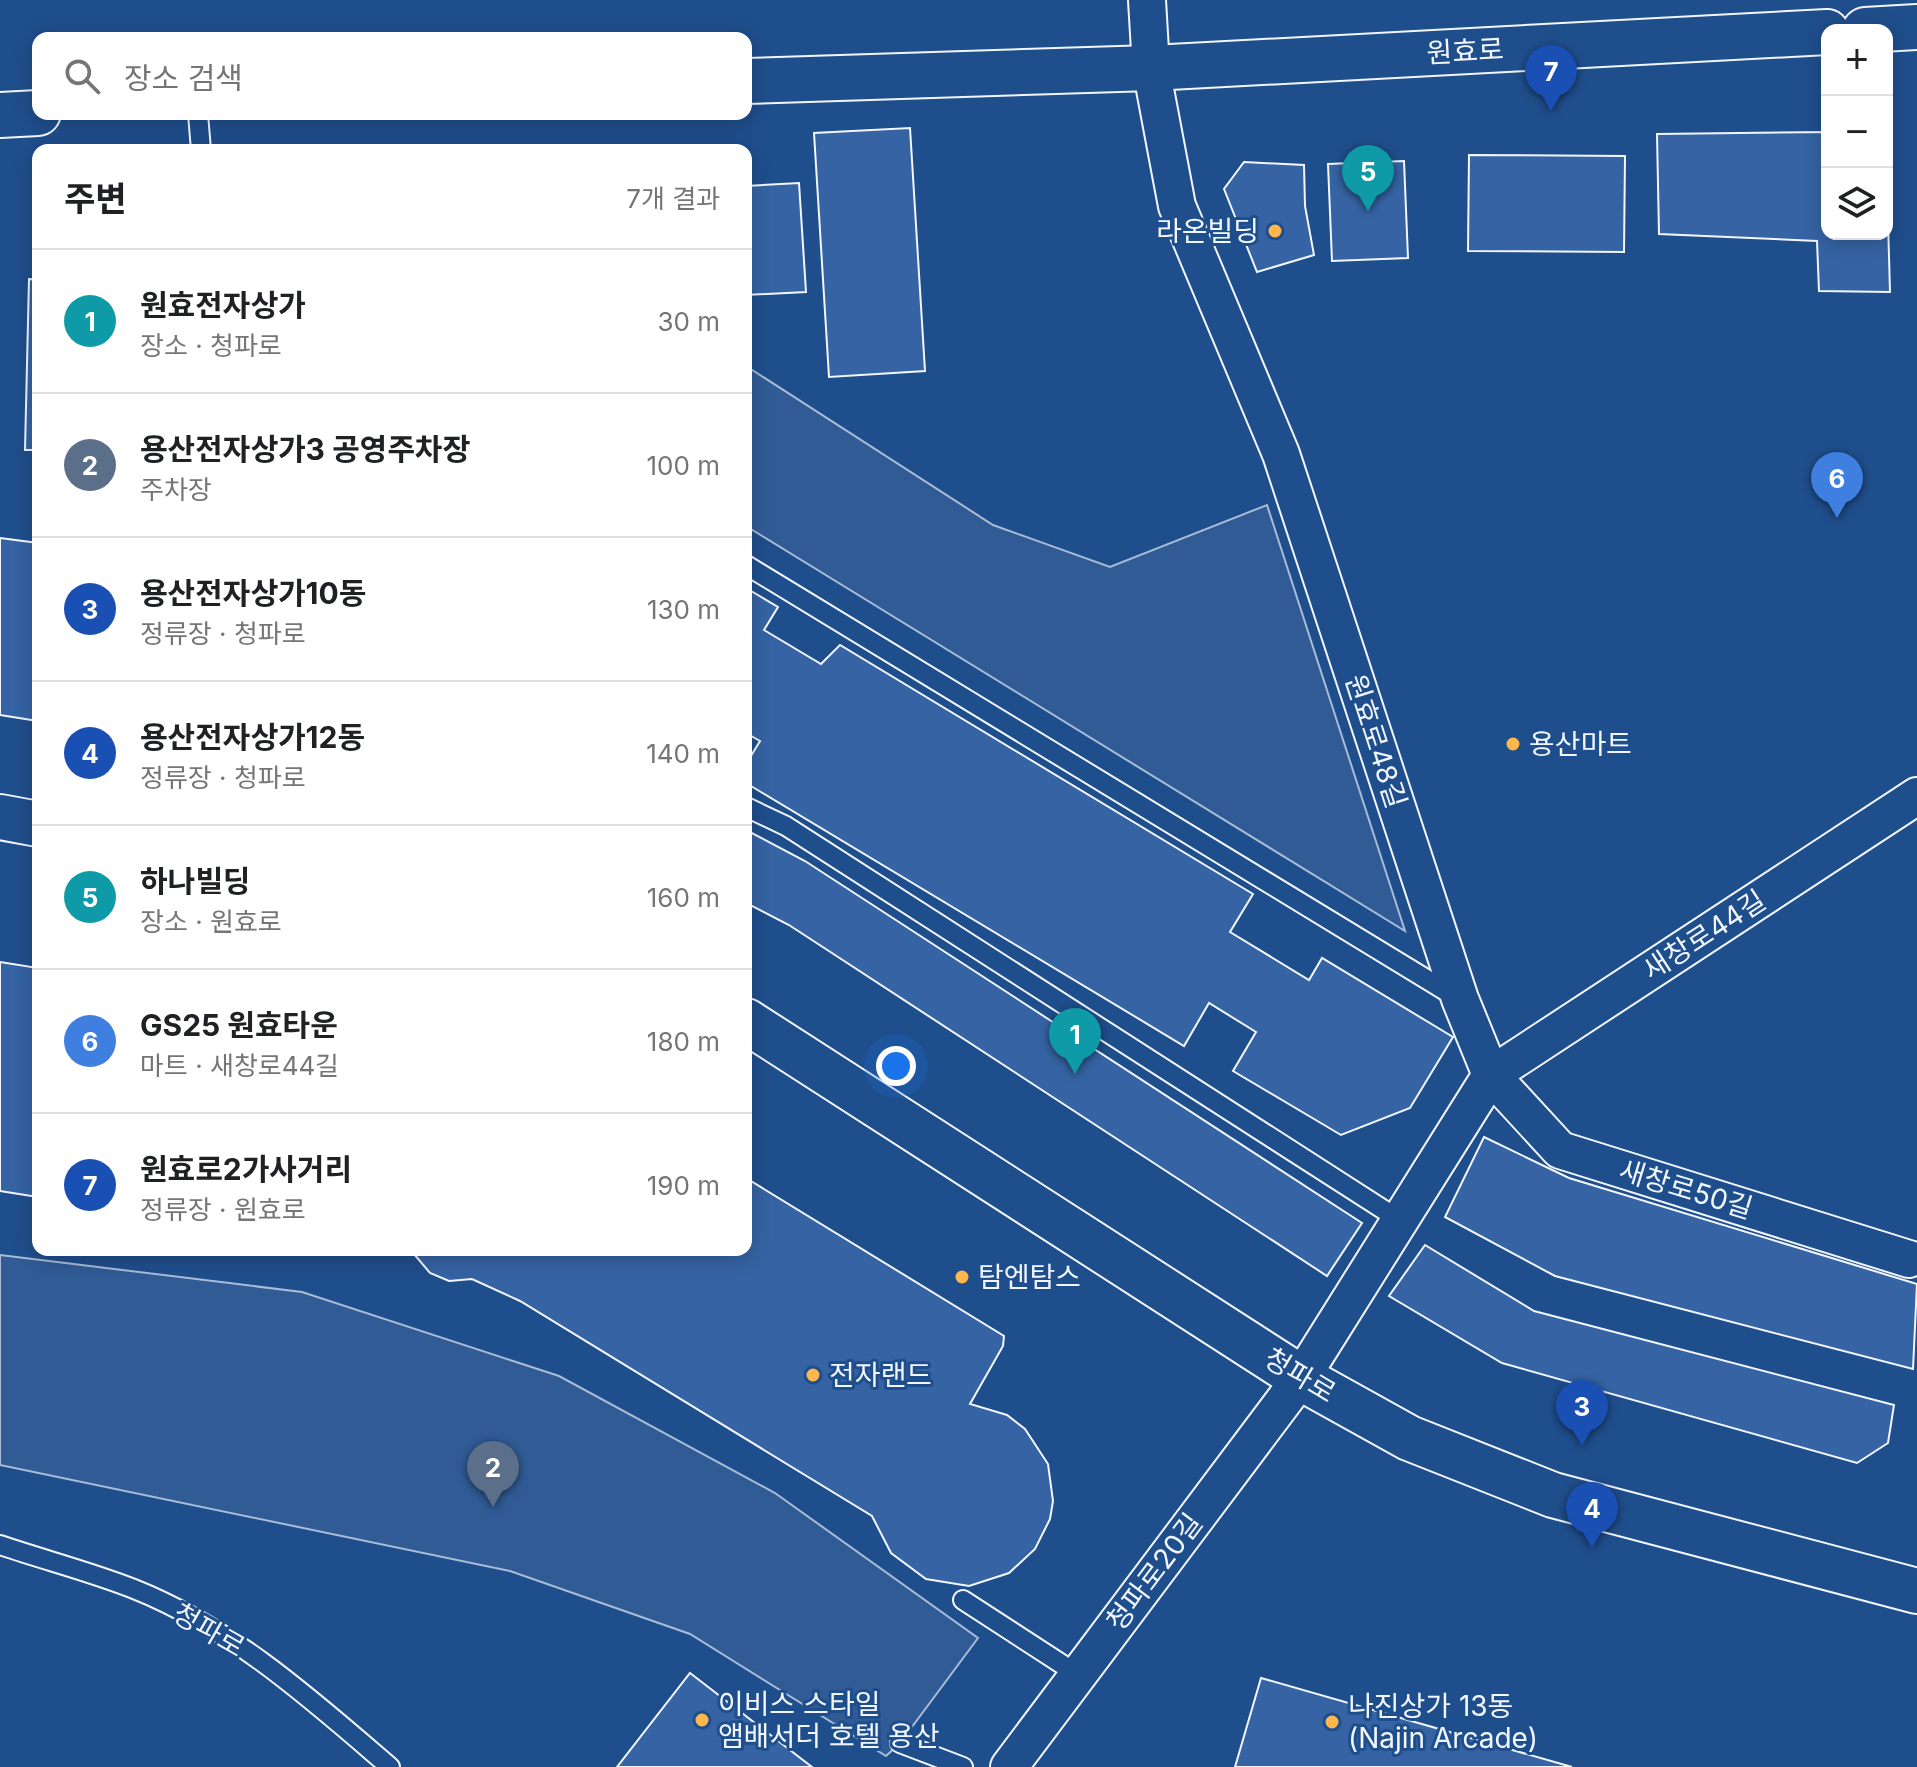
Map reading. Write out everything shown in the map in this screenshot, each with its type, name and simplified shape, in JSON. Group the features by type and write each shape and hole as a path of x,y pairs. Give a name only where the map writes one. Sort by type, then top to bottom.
{"main road":[{"path":"1893,28 1917,27"},
{"name":"원효로","path":"752,81 1151,68 1821,32"},
{"path":"0,115 32,113"},
{"path":"0,817 32,823"},
{"name":"청파로","path":"752,1025 1301,1378 1409,1438 1553,1495 1917,1591"}],"street":[{"path":"1147,0 1151,68"},
{"name":"원효로48길","path":"1151,68 1177,206 1281,454 1460,999 1491,1075"},
{"name":"새창로44길","path":"1491,1075 1917,796"},
{"path":"1301,1378 1491,1075"},
{"name":"새창로50길","path":"1491,1075 1560,1150 1909,1259"},
{"name":"청파로20길","path":"1009,1767 1301,1378"}],"lane":[{"path":"198,120 200,144"},
{"path":"752,569 1460,999"},
{"path":"752,810 786,826 826,851 1398,1219"},
{"name":"청파로","path":"0,1545 135,1589 236,1642 311,1699 390,1767"},
{"path":"963,1600 1077,1674"},
{"path":"900,1743 963,1767"}],"shaded area":[{"path":"752,370 993,525 1110,567 1267,505 1405,931 752,530"},
{"path":"0,1255 302,1292 559,1376 775,1493 978,1638 900,1743 886,1756 690,1634 510,1571 0,1465"}],"building":[{"path":"910,128 925,371 829,377 814,133"},
{"path":"1821,132 1821,240 1889,240 1890,292 1819,291 1817,241 1659,234 1657,134"},
{"path":"1469,155 1625,156 1624,252 1468,251"},
{"path":"1404,161 1408,258 1332,261 1328,164"},
{"name":"라온빌딩","path":"1244,162 1304,165 1305,206 1314,255 1257,272 1224,189"},
{"path":"799,183 806,292 752,295 752,186"},
{"path":"29,279 32,279 32,450 25,450"},
{"path":"0,538 32,542 32,720 0,715"},
{"path":"752,592 778,607 764,630 821,664 840,645 1253,894 1230,932 1309,980 1322,958 1453,1037 1410,1108 1341,1135 1233,1071 1256,1032 1209,1003 1184,1046 752,787 752,754 760,741 752,736"},
{"path":"752,833 805,861 1362,1223 1327,1276 789,925 752,906"},
{"path":"0,962 32,967 32,1196 0,1191"},
{"path":"1484,1137 1569,1178 1917,1284 1913,1369 1555,1276 1445,1217"},
{"name":"전자랜드","path":"752,1182 1004,1336 1003,1346 970,1404 1007,1415 1025,1429 1048,1464 1053,1501 1050,1519 1035,1549 1009,1573 969,1586 926,1579 891,1553 872,1516 520,1301 472,1279 449,1281 430,1273 416,1256 752,1256"},
{"path":"1425,1245 1534,1311 1894,1405 1888,1443 1857,1463 1502,1363 1389,1296"},
{"name":"이비스 스타일 앰배서더 호텔 용산","path":"690,1673 812,1767 617,1767"},
{"name":"나진상가 13동 (Najin Arcade)","path":"1261,1678 1572,1767 1235,1767"}],"place":[{"name":"원효로2가사거리","path":"1551,111"},
{"name":"하나빌딩","path":"1368,211"},
{"name":"라온빌딩","path":"1275,231"},
{"name":"GS25 원효타운","path":"1837,518"},
{"name":"용산마트","path":"1513,744"},
{"name":"원효전자상가","path":"1075,1074"},
{"name":"탐엔탐스","path":"962,1277"},
{"name":"전자랜드","path":"813,1375"},
{"name":"용산전자상가10동","path":"1582,1446"},
{"name":"용산전자상가3 공영주차장","path":"493,1507"},
{"name":"용산전자상가12동","path":"1592,1548"},
{"name":"이비스 스타일 앰배서더 호텔 용산","path":"702,1720"},
{"name":"나진상가 13동 (Najin Arcade)","path":"1332,1722"}]}
